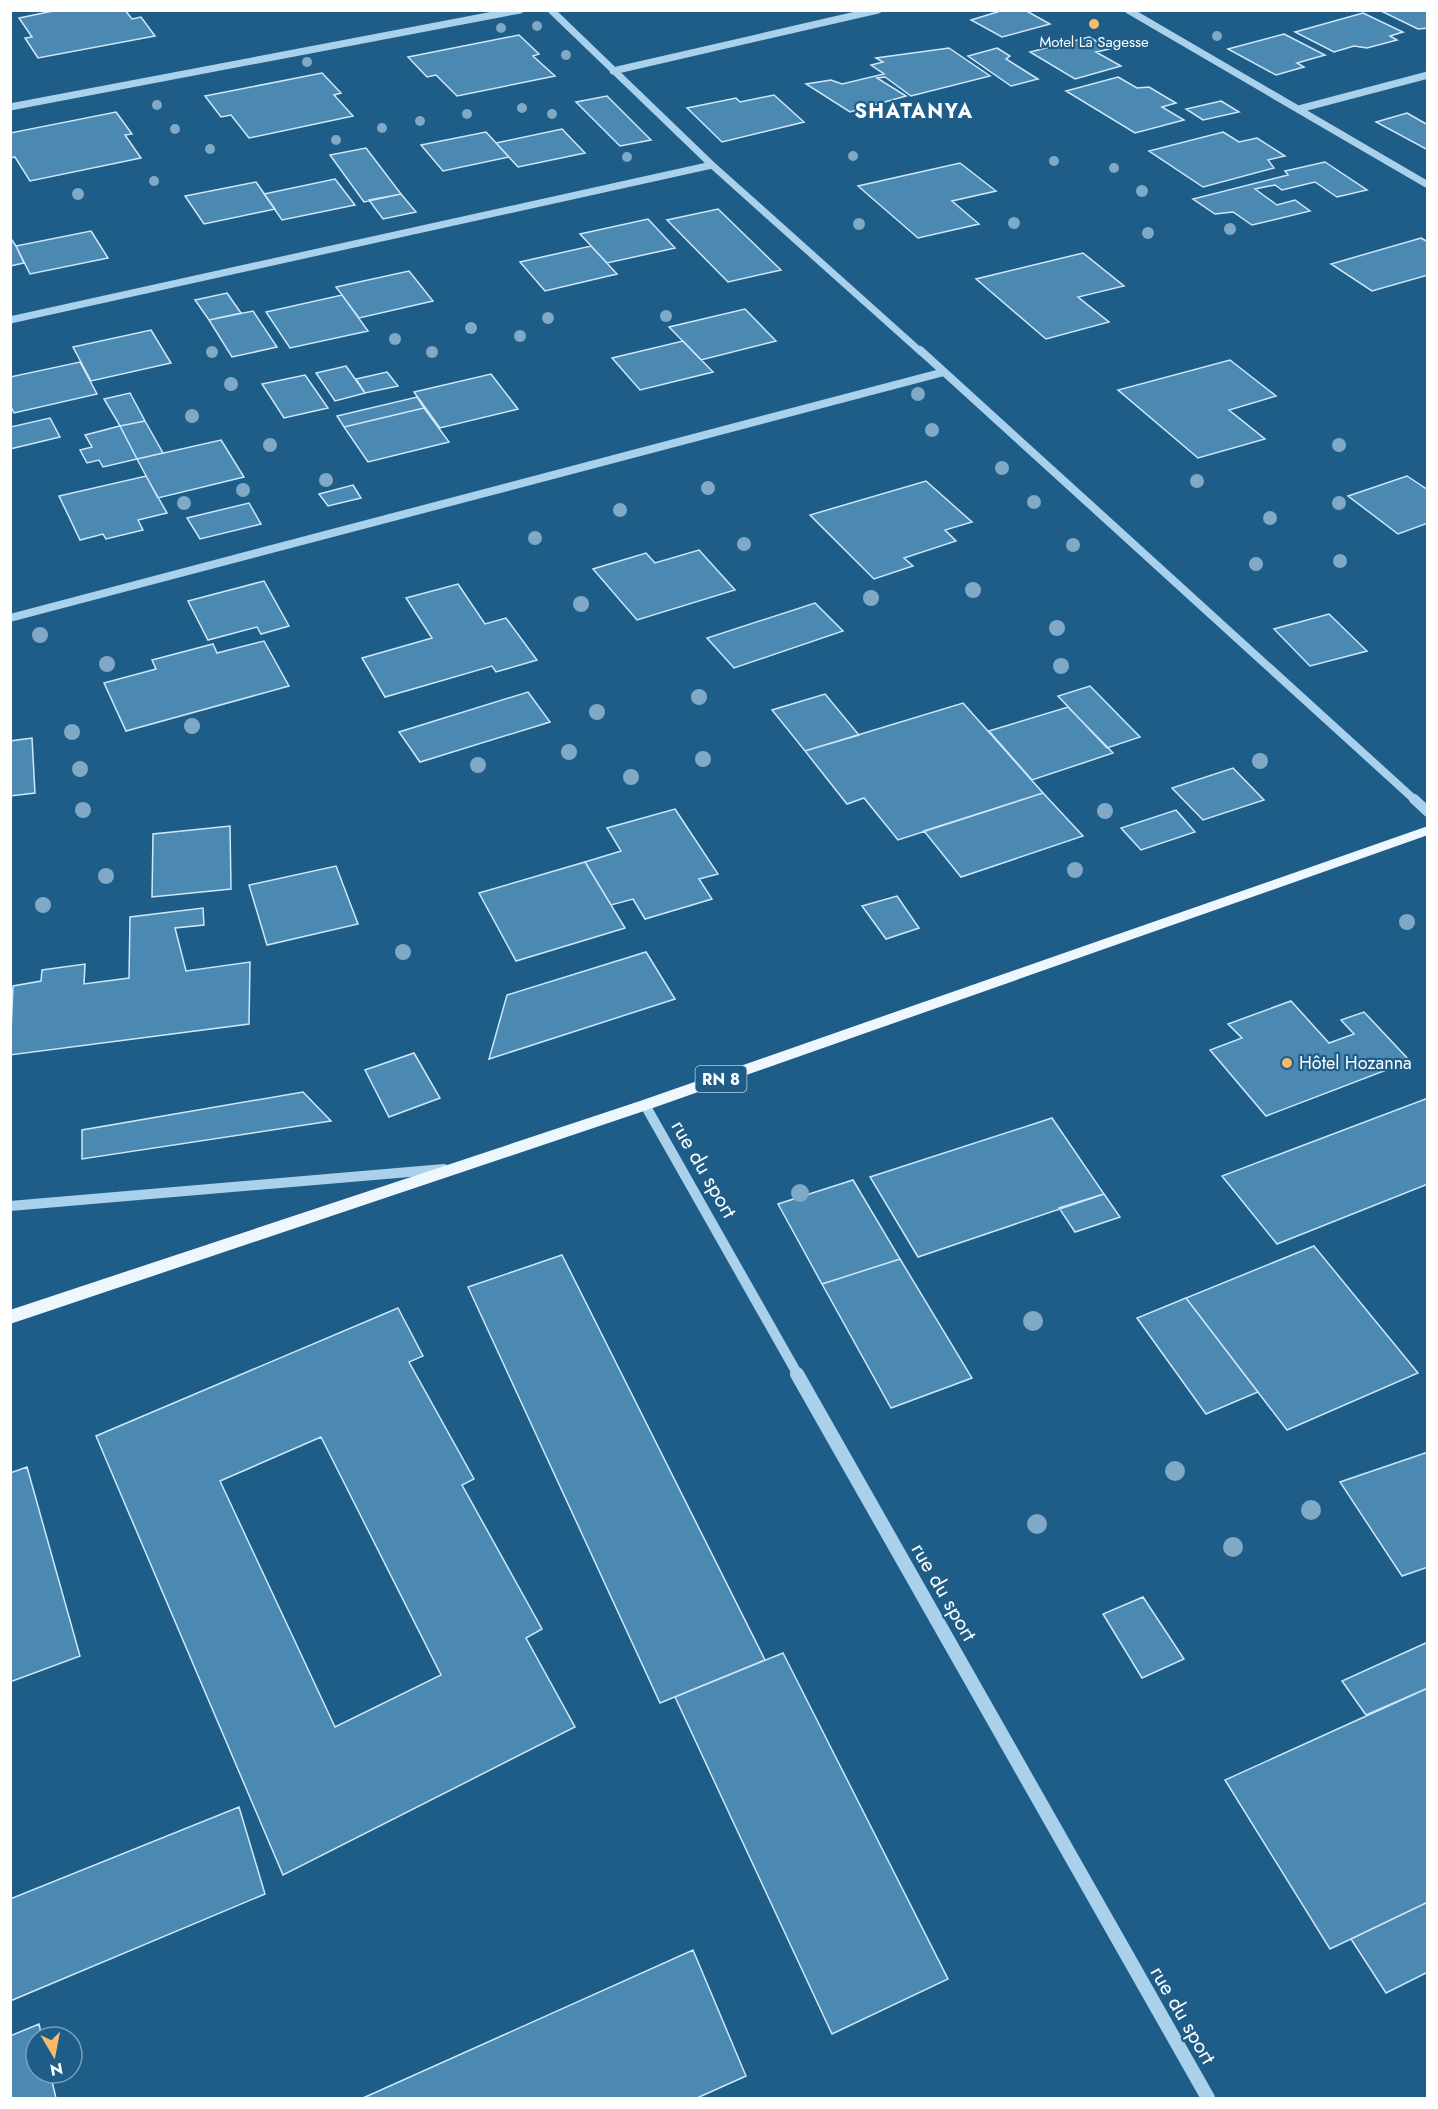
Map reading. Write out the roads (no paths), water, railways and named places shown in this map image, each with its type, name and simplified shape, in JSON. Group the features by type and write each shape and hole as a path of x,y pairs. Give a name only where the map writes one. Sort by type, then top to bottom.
{"main road":[{"name":"RN 8","path":"10,1317 462,1168 1428,830"}],"street":[{"path":"10,107 520,10"},
{"path":"551,10 712,165 944,372 1428,812"},
{"path":"613,71 878,10"},
{"path":"1128,10 1428,185"},
{"path":"1299,109 1428,75"},
{"path":"10,320 712,165"},
{"path":"10,618 944,372"},
{"name":"rue du sport","path":"645,1105 1208,2098"},
{"path":"10,1206 462,1168"}],"place":[{"name":"Motel La Sagesse","path":"1094,24"},
{"name":"Hôtel Hozanna","path":"1287,1063"}],"district":[{"name":"SHATANYA","path":"914,111"}]}
